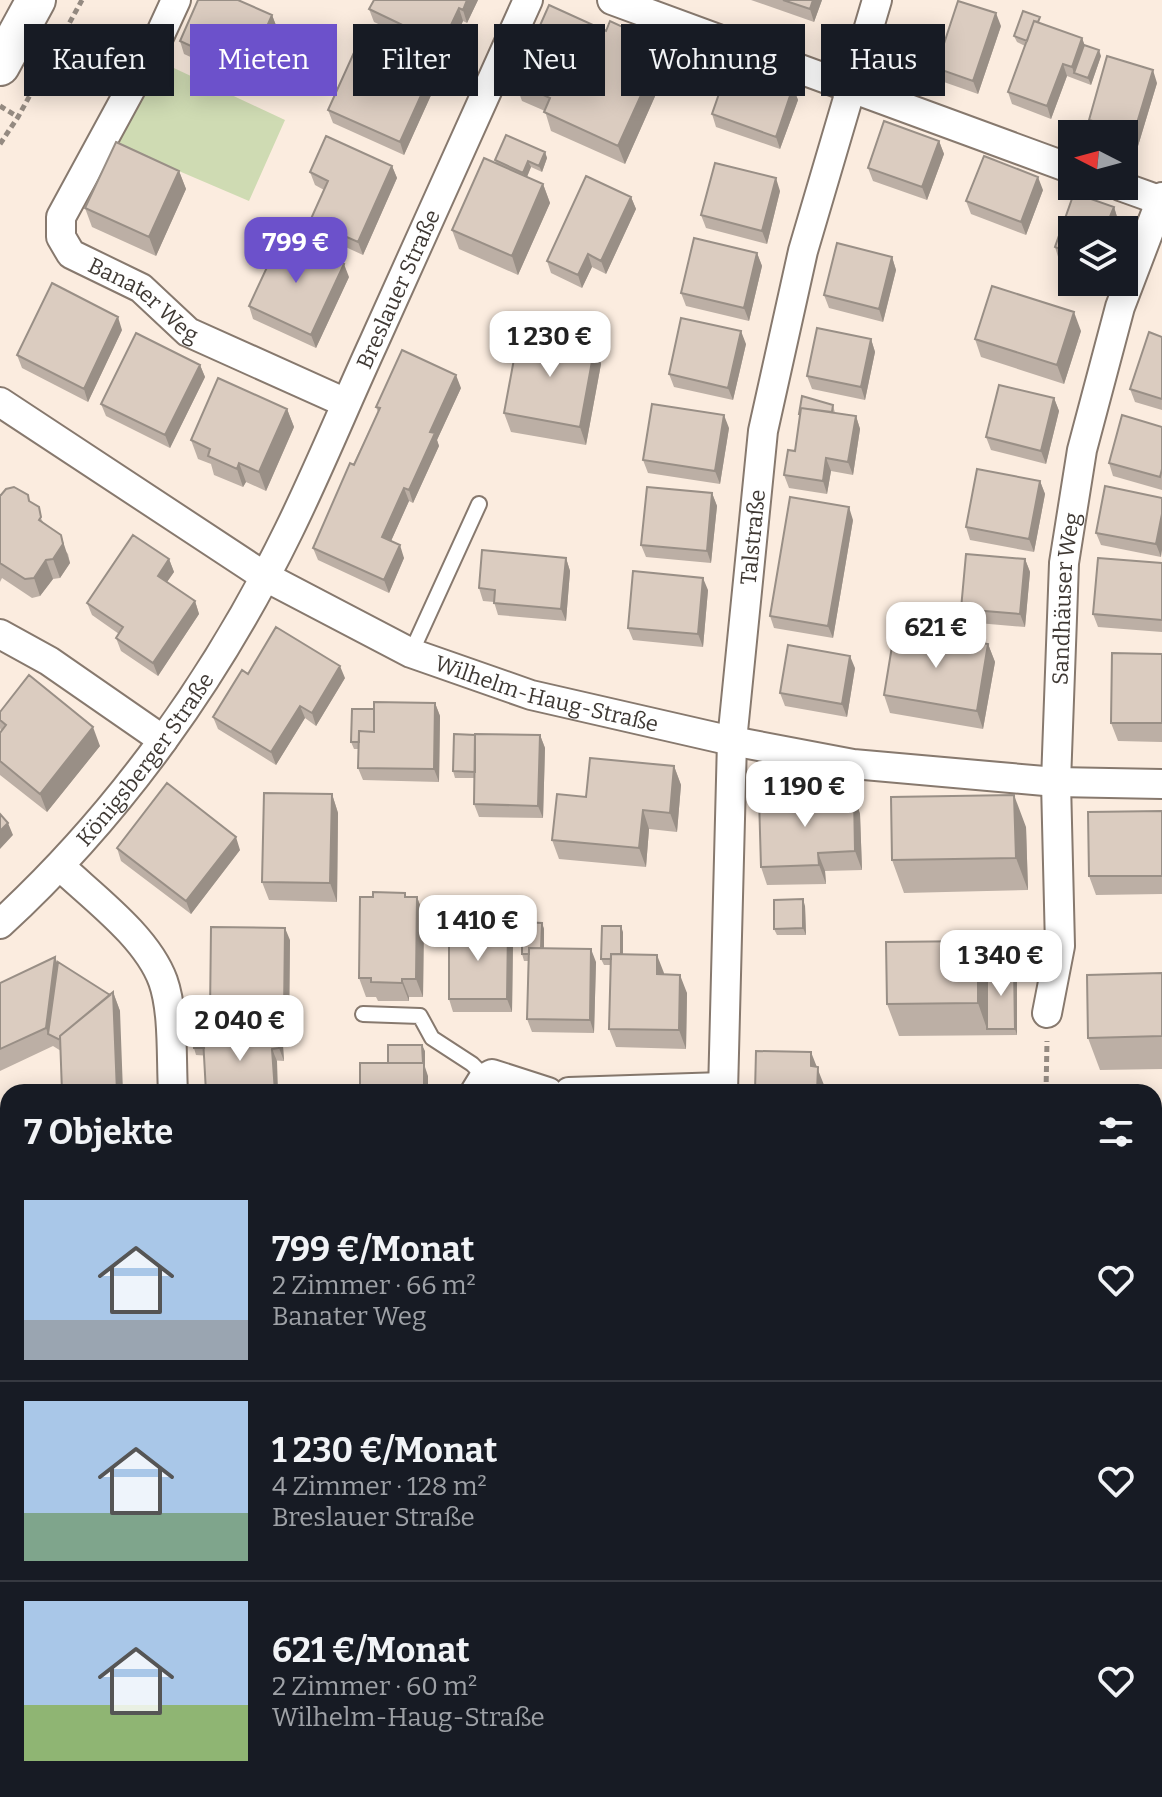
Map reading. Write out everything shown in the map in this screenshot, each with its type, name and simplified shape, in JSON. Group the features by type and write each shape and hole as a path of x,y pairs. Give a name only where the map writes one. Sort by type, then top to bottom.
{"main road":[{"path":"0,66 36,0"}],"street":[{"name":"Banater Weg","path":"176,0 61,217 61,237 71,254 141,288 188,332 346,403"},
{"name":"Breslauer Straße","path":"264,576 289,531 528,0"},
{"path":"612,0 821,77"},
{"name":"Talstraße","path":"870,24 877,0"},
{"name":"Talstraße","path":"723,1084 732,741 763,431 803,251 849,96"},
{"path":"873,96 1058,164"},
{"path":"1138,192 1162,200"},
{"name":"Sandhäuser Weg","path":"1047,1013 1060,946 1056,782 1064,563 1082,450 1120,307 1162,200"},
{"name":"Wilhelm-Haug-Straße","path":"0,402 264,576 411,653 531,695 732,741 853,764 1056,782 1162,784"},
{"name":"Königsberger Straße","path":"0,924 61,867 163,740 264,576"},
{"path":"0,634 49,661 163,740"},
{"path":"61,867 135,938 156,966 166,993 172,1084"},
{"path":"480,1084 497,1075 524,1084"}],"lane":[{"path":"411,653 479,504"},
{"path":"363,1014 420,1016 432,1038 472,1064 480,1084"}],"path":[{"path":"0,144 82,0"},
{"path":"0,106 18,117"},
{"path":"1046,1084 1047,1013"}],"green space":[{"path":"174,68 190,76 190,96 234,96 285,120 249,201 118,145 143,96 174,96"}],"building":[{"path":"198,0 238,0 272,15 268,24 190,24 190,46 180,41"},
{"path":"374,0 467,0 451,24 400,24 369,9"},
{"path":"783,0 813,0 810,9"},
{"path":"958,1 996,13 973,81 945,71 945,41"},
{"path":"549,5 591,24 541,24"},
{"path":"1023,11 1040,17 1038,22 1034,21 1027,41 1014,36"},
{"path":"610,21 621,26 621,96 641,96 618,146 544,112 550,98 546,96 605,96 605,31"},
{"path":"1034,21 1082,38 1072,67 1063,64 1047,106 1008,92"},
{"path":"1084,45 1099,50 1088,78 1074,73"},
{"path":"353,55 353,96 421,96 400,142 328,110 337,96"},
{"path":"1107,56 1153,70 1138,120 1089,120"},
{"path":"718,96 790,96 776,137 712,114"},
{"path":"884,121 939,141 922,187 868,168"},
{"path":"506,135 545,152 539,166 528,161 523,173 495,160"},
{"path":"326,136 392,166 358,242 310,221 328,181 310,172"},
{"path":"116,142 179,171 149,237 85,208"},
{"path":"984,156 1038,177 1021,222 966,201"},
{"path":"484,158 543,184 512,256 452,230"},
{"path":"715,163 776,178 762,231 701,215"},
{"path":"586,176 631,197 601,261 588,254 578,275 547,261"},
{"path":"1072,200 1094,200 1114,207 1110,216 1066,216"},
{"path":"282,235 344,264 311,335 249,306"},
{"path":"694,238 757,253 744,308 681,293"},
{"path":"837,243 892,257 879,309 824,295"},
{"path":"52,283 118,317 84,389 17,355"},
{"path":"992,286 1074,312 1057,365 975,339"},
{"path":"681,318 741,331 728,388 669,374"},
{"path":"817,328 871,339 861,387 807,376"},
{"path":"519,332 595,345 580,427 504,413"},
{"path":"1149,332 1162,337 1162,399 1130,389"},
{"path":"136,333 200,365 165,435 101,404"},
{"path":"402,350 456,375 430,432 435,433 409,490 404,488 382,537 400,545 384,580 313,548 350,463 354,465 380,408 376,407"},
{"path":"218,378 287,409 259,472 239,463 237,469 208,456 210,449 191,440"},
{"path":"999,385 1054,398 1041,451 986,437"},
{"path":"802,396 833,405 832,412 801,408 799,414"},
{"path":"652,404 724,415 715,471 643,460"},
{"path":"801,408 856,416 848,462 826,458 823,481 784,475 788,450 795,451"},
{"path":"1122,415 1162,427 1160,477 1109,463"},
{"path":"977,469 1040,481 1029,539 966,527"},
{"path":"1105,486 1162,498 1156,544 1096,533"},
{"path":"14,487 28,495 29,501 39,507 39,520 61,535 63,544 53,559 46,560 34,578 25,579 0,563 0,495"},
{"path":"647,487 712,493 707,551 641,545"},
{"path":"790,497 849,507 828,626 770,616"},
{"path":"133,535 169,559 158,576 195,601 153,663 116,638 123,627 87,603"},
{"path":"482,550 566,558 561,609 494,603 495,590 479,588"},
{"path":"966,554 1025,559 1020,614 961,609"},
{"path":"1098,558 1162,563 1162,620 1093,614"},
{"path":"633,571 703,578 698,634 628,628"},
{"path":"276,627 340,666 312,713 300,706 271,752 213,717 242,670 248,674"},
{"path":"895,628 988,644 977,711 884,695"},
{"path":"788,645 850,656 842,704 780,693"},
{"path":"1112,653 1162,654 1162,723 1111,723"},
{"path":"29,675 93,727 40,794 0,761 0,733 6,725 0,720 0,712"},
{"path":"374,702 435,703 434,769 358,768 359,731 374,732"},
{"path":"352,709 374,709 374,732 359,731 359,742 351,742"},
{"path":"454,734 475,735 475,772 453,771"},
{"path":"475,734 540,735 538,806 474,804"},
{"path":"590,758 674,766 670,813 643,810 639,848 552,840 557,794 586,797"},
{"path":"167,783 236,837 186,901 117,848"},
{"path":"264,793 332,794 330,883 262,882"},
{"path":"854,795 855,851 818,853 819,865 761,867 759,798"},
{"path":"1014,795 1016,858 892,860 891,797"},
{"path":"1162,811 1162,876 1089,876 1088,812"},
{"path":"0,814 8,823 0,831"},
{"path":"373,892 405,893 405,897 417,897 416,979 402,979 402,983 371,982 371,978 359,978 360,897 373,897"},
{"path":"803,899 803,928 774,929 774,900"},
{"path":"522,922 542,923 541,948 529,948 529,954 522,954"},
{"path":"602,926 621,926 621,954 611,954 611,959 601,959"},
{"path":"211,927 285,928 284,1014 210,1013"},
{"path":"449,928 508,928 507,999 449,999"},
{"path":"978,941 978,1003 887,1004 886,942"},
{"path":"529,948 591,949 590,1020 527,1019"},
{"path":"611,954 657,955 657,974 680,975 679,1030 609,1029"},
{"path":"55,957 46,1028 0,1049 0,983"},
{"path":"58,962 110,995 60,1036 60,1040 48,1034"},
{"path":"987,967 1014,967 1015,1029 987,1029"},
{"path":"1162,973 1162,1036 1088,1038 1087,975"},
{"path":"113,992 117,1084 62,1084 60,1036"},
{"path":"231,1023 231,1036 203,1038 204,1048 194,1048 192,1025"},
{"path":"278,1033 279,1048 272,1049 274,1084 206,1084 203,1038"},
{"path":"388,1045 422,1045 423,1063 388,1063"},
{"path":"756,1051 811,1052 811,1066 818,1067 817,1084 755,1084"},
{"path":"360,1063 424,1063 424,1084 360,1084"}]}
